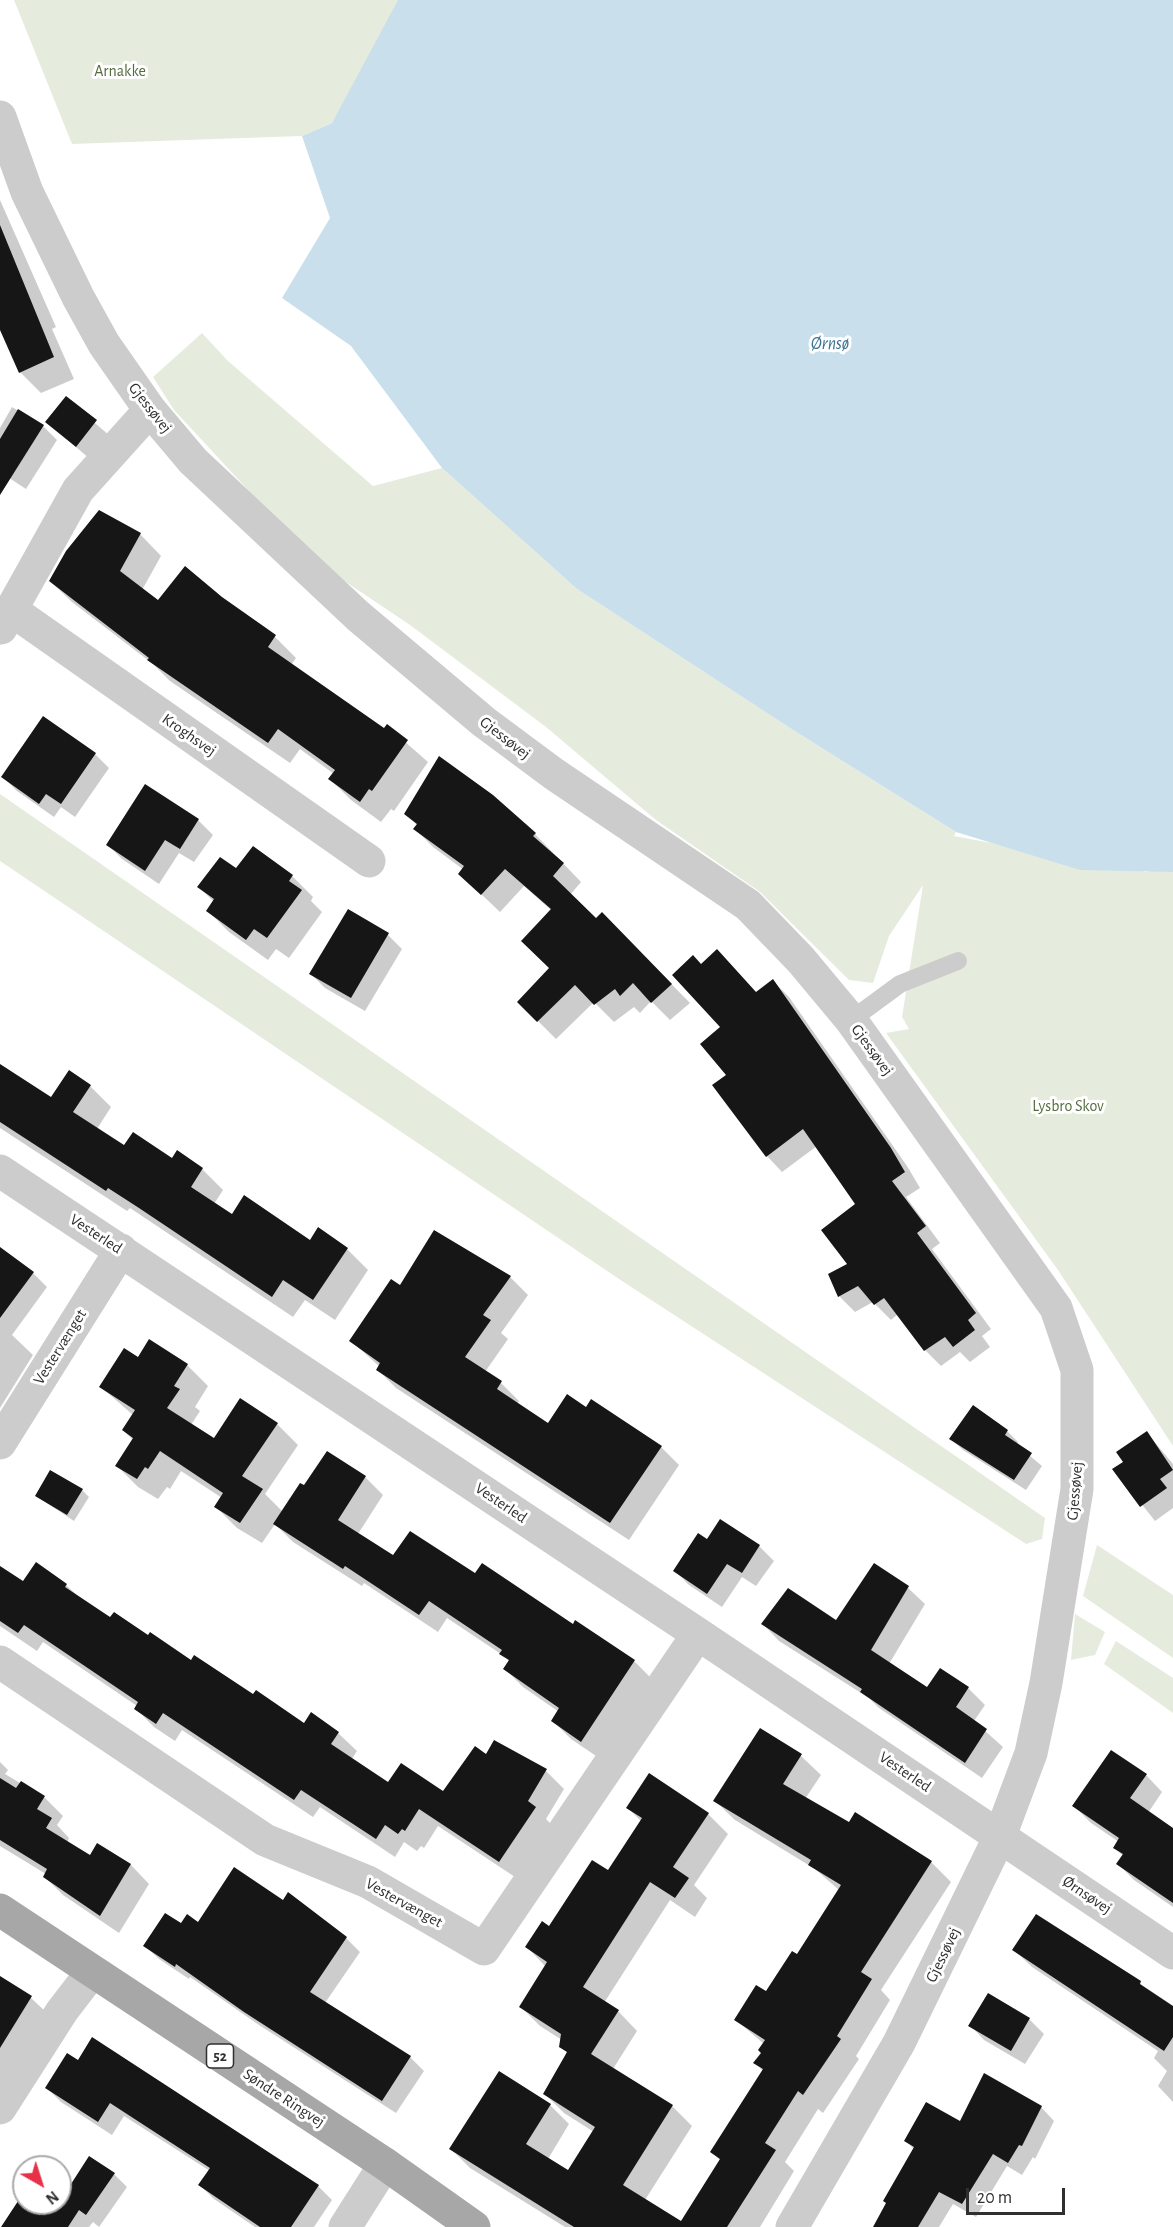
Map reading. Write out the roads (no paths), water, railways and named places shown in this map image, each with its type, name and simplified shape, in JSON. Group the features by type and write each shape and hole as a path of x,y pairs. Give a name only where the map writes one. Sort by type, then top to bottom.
{"main road":[{"name":"Søndre Ringvej","path":"0,1910 385,2164 474,2227"}],"street":[{"name":"Gjessøvej","path":"0,117 27,192 78,297 104,344 150,410 193,461 358,616 484,722 545,768 748,905 801,960 850,1020 1056,1308 1077,1370 1077,1489 1058,1615 1031,1753 1000,1836 899,2043 792,2227"},
{"name":"Kroghsvej","path":"150,410 78,490 5,620 369,861"},
{"name":"Vesterled","path":"0,1171 1000,1836"},
{"name":"Vestervænget","path":"0,1443 121,1250"},
{"name":"Vestervænget","path":"0,1662 265,1840 368,1882 484,1949 698,1634"},
{"name":"Ørnsøvej","path":"1000,1836 1173,1953"},
{"path":"0,2108 62,2011 92,1972"},
{"path":"345,2227 385,2164"}],"lane":[{"path":"850,1020 900,984 958,961"}],"water":[{"name":"Ørnsø","path":"398,0 1173,0 1173,872 1080,870 956,832 793,730 577,589 442,468 351,346 282,298 330,218 302,136 332,123"}],"park label":[{"name":"Arnakke","path":"120,71"},
{"name":"Lysbro Skov","path":"1068,1106"}]}
